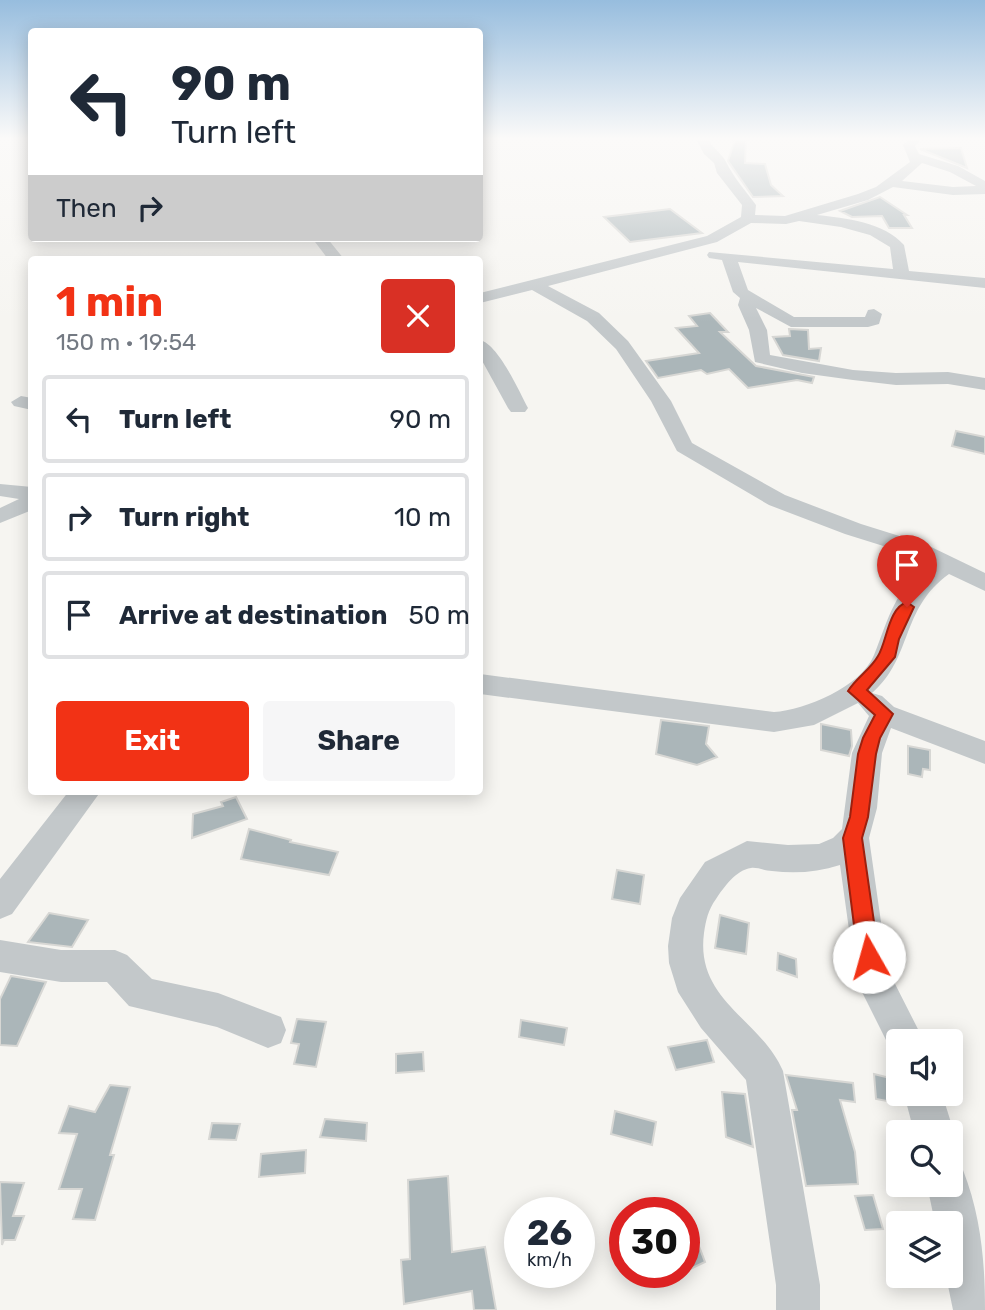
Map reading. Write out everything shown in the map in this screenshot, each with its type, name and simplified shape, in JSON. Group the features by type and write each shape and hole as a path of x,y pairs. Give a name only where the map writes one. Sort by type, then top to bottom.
{"street":[{"path":"744,200 748,205 748,219"},
{"path":"483,297 712,239 748,219 770,221 799,217 852,200"},
{"path":"799,217 859,225 883,235 897,245 902,274"},
{"path":"322,242 334,256"},
{"path":"483,284 629,255 670,251 985,283"},
{"path":"728,256 741,292 796,323 868,322 873,320 874,314"},
{"path":"967,281 985,300"},
{"path":"533,284 593,317 622,345 661,401 684,447 777,500 853,529 917,549 985,583"},
{"path":"748,297 746,305 758,330 761,358 771,362 875,377 948,377 985,384"},
{"path":"483,349 498,368 518,408"},
{"path":"0,491 28,494"},
{"path":"0,516 28,503"},
{"path":"483,684 786,722 828,709 856,691 887,657 891,639 919,586 948,563"},
{"path":"856,691 884,714 985,753"},
{"path":"884,714 871,738 859,817 853,838 874,979 899,1029"},
{"path":"0,904 83,795"},
{"path":"798,1310 799,1284 764,1071 702,999 691,980 685,946 689,918 697,898 716,872 726,864 747,854 778,860 815,858 836,851 853,838"},
{"path":"0,956 61,966 115,967 142,994 218,1010 268,1030"},
{"path":"951,1197 975,1310"}],"building":[{"path":"871,200 885,200 907,215 904,215 912,228 889,228 882,216 852,217 840,211"},
{"path":"670,209 702,233 630,242 604,217"},
{"path":"710,313 728,332 720,332 756,366 814,377 812,383 797,380 748,388 729,369 707,374 701,370 658,378 646,361 699,353 676,328 697,326 689,316"},
{"path":"789,329 808,330 809,349 821,348 819,361 783,355 773,337 790,336"},
{"path":"956,431 985,437 985,454 952,446"},
{"path":"661,720 709,726 706,744 717,757 697,765 656,754"},
{"path":"821,724 851,730 852,746 849,756 821,750"},
{"path":"908,746 930,750 930,770 923,769 922,777 908,774"},
{"path":"236,797 247,819 192,838 193,814 223,806 221,802"},
{"path":"249,829 291,840 290,842 338,852 329,875 241,859"},
{"path":"617,870 644,875 640,904 612,899"},
{"path":"49,913 88,920 72,947 28,942"},
{"path":"720,915 749,923 746,954 715,948"},
{"path":"778,953 796,959 797,977 777,970"},
{"path":"11,976 46,982 17,1046 0,1045 0,999"},
{"path":"297,1019 326,1022 316,1067 294,1064 299,1044 291,1043"},
{"path":"521,1020 567,1028 564,1045 519,1037"},
{"path":"707,1040 714,1062 676,1070 668,1047"},
{"path":"423,1052 424,1071 396,1073 396,1054"},
{"path":"874,1074 886,1077 886,1101 876,1099"},
{"path":"786,1075 853,1083 855,1102 840,1100 855,1152 858,1184 806,1186 792,1110 797,1110"},
{"path":"110,1085 130,1087 110,1155 114,1155 95,1220 73,1219 82,1189 59,1189 77,1134 59,1133 69,1106 95,1112"},
{"path":"722,1092 745,1094 753,1147 726,1137"},
{"path":"615,1111 656,1122 652,1145 611,1134"},
{"path":"325,1119 367,1123 366,1141 320,1137"},
{"path":"212,1123 240,1124 236,1140 209,1139"},
{"path":"306,1150 305,1173 259,1177 261,1154"},
{"path":"448,1176 452,1252 485,1247 496,1310 474,1310 472,1291 404,1304 401,1260 410,1259 408,1180"},
{"path":"0,1182 24,1183 13,1216 24,1216 15,1240 4,1240 2,1245"},
{"path":"873,1195 883,1229 865,1230 855,1196"},
{"path":"700,1249 705,1262 700,1264"}],"route":[{"path":"869,957 853,838 859,817 867,754 871,738 884,714 856,691 887,657 891,639 907,607"}]}
